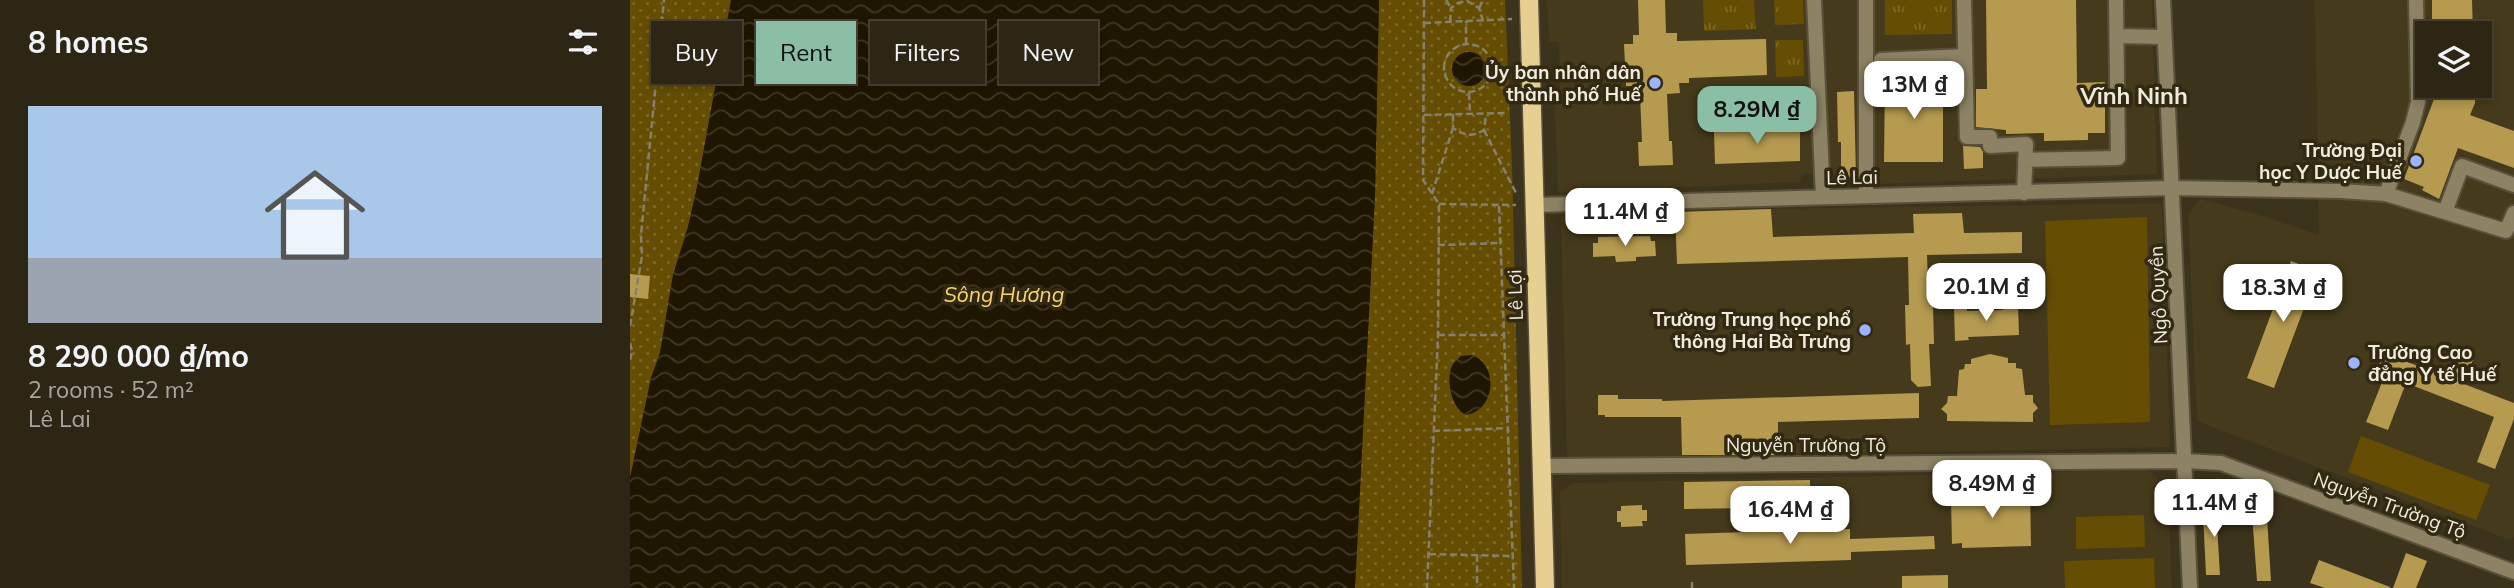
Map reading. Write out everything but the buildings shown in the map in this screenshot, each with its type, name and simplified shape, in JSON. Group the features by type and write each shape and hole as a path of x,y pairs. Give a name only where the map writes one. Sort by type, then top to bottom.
{"main road":[{"name":"Lê Lợi","path":"1529,0 1545,588"}],"street":[{"path":"1814,0 1823,197"},
{"path":"1866,0 1866,196"},
{"path":"1964,0 1966,137 1990,137 1990,146 2026,144 2024,193"},
{"path":"2025,160 2119,158 2116,0"},
{"name":"Ngô Quyền","path":"2163,0 2190,588"},
{"path":"2386,194 2418,102 2416,0"},
{"path":"2117,36 2164,37"},
{"path":"1881,60 1965,57"},
{"path":"2445,212 2462,166 2514,185"},
{"name":"Lê Lai","path":"1534,205 2171,188 2386,194 2506,231 2514,213"},
{"name":"Nguyễn Trường Tộ","path":"1541,466 2185,461 2221,463 2514,572"}],"path":[{"path":"630,326 642,256 641,235 664,0"},
{"path":"1424,0 1423,180 1439,204 1438,335 1427,588"},
{"path":"1446,0 1451,8 1450,22"},
{"path":"1479,8 1483,0"},
{"path":"1451,8 1467,1 1479,8 1483,21"},
{"path":"1424,23 1512,19"},
{"path":"1466,21 1466,44"},
{"path":"1466,44 1480,47 1487,52 1493,68 1487,83 1481,89 1469,92 1457,90 1444,72 1452,51 1466,44"},
{"path":"1493,68 1513,67"},
{"path":"1469,92 1469,114"},
{"path":"1424,115 1508,113"},
{"path":"1432,194 1453,128 1453,114"},
{"path":"1486,114 1484,130 1516,193"},
{"path":"1453,128 1464,135 1476,135 1484,130"},
{"path":"1439,204 1516,205"},
{"path":"1499,206 1514,588"},
{"path":"1438,245 1501,243"},
{"path":"1438,335 1504,335"},
{"path":"630,343 630,360"},
{"path":"1433,431 1509,428"},
{"path":"1429,554 1514,555"},
{"path":"1477,555 1477,587"},
{"path":"1692,582 1692,588"}],"shaded area":[{"path":"1547,0 2152,0 2157,174 1877,184 1835,182 1834,173 1803,174 1799,182 1558,193 1554,90 1560,90 1559,42 1549,42"},
{"name":"Trường Cao đẳng Y tế Huế","path":"2315,0 2514,0 2514,538 2507,539 2197,421 2188,214 2200,199 2319,235"},
{"name":"Trường Trung học phổ thông Hai Bà Trưng","path":"2162,203 2170,447 1567,459 1561,212"},
{"path":"2148,470 2168,487 2172,588 1562,588 1560,492 1573,483"}],"green space":[{"path":"630,0 731,0 727,21 651,21 651,84 716,84 697,187 673,275 660,353 651,378 630,478"},
{"path":"1379,0 1505,0 1512,166 1522,588 1355,588 1375,195"},
{"path":"1703,0 1754,0 1756,29 1704,31"},
{"path":"1774,0 1803,0 1804,24 1775,25"},
{"path":"1885,0 1952,0 1952,34 1885,35"},
{"path":"1775,40 1803,40 1804,76 1776,77"},
{"path":"2147,217 2150,422 2050,425 2045,221"},
{"path":"2361,436 2490,485 2476,520 2348,472"},
{"path":"2144,515 2145,547 2076,549 2076,517"},
{"path":"2154,558 2155,588 2065,588 2064,561"}],"water":[{"name":"Sông Hương","path":"731,0 1379,0 1375,195 1355,588 630,588 630,478 651,378 660,353 673,275 697,187 716,84 742,84 742,21 727,21"},
{"path":"1469,52 1481,57 1486,69 1481,81 1469,86 1457,81 1452,69 1457,57"},
{"path":"1472,355 1481,360 1487,368 1490,387 1483,405 1466,415 1453,399 1450,377 1453,364 1461,356"}],"place":[{"name":"Ủy ban nhân dân thành phố Huế","path":"1655,83"},
{"name":"Trường Đại học Y Dược Huế","path":"2416,161"},
{"name":"Trường Trung học phổ thông Hai Bà Trưng","path":"1865,330"},
{"name":"Trường Cao đẳng Y tế Huế","path":"2354,363"}],"district":[{"name":"Vĩnh Ninh","path":"2134,95"}]}
